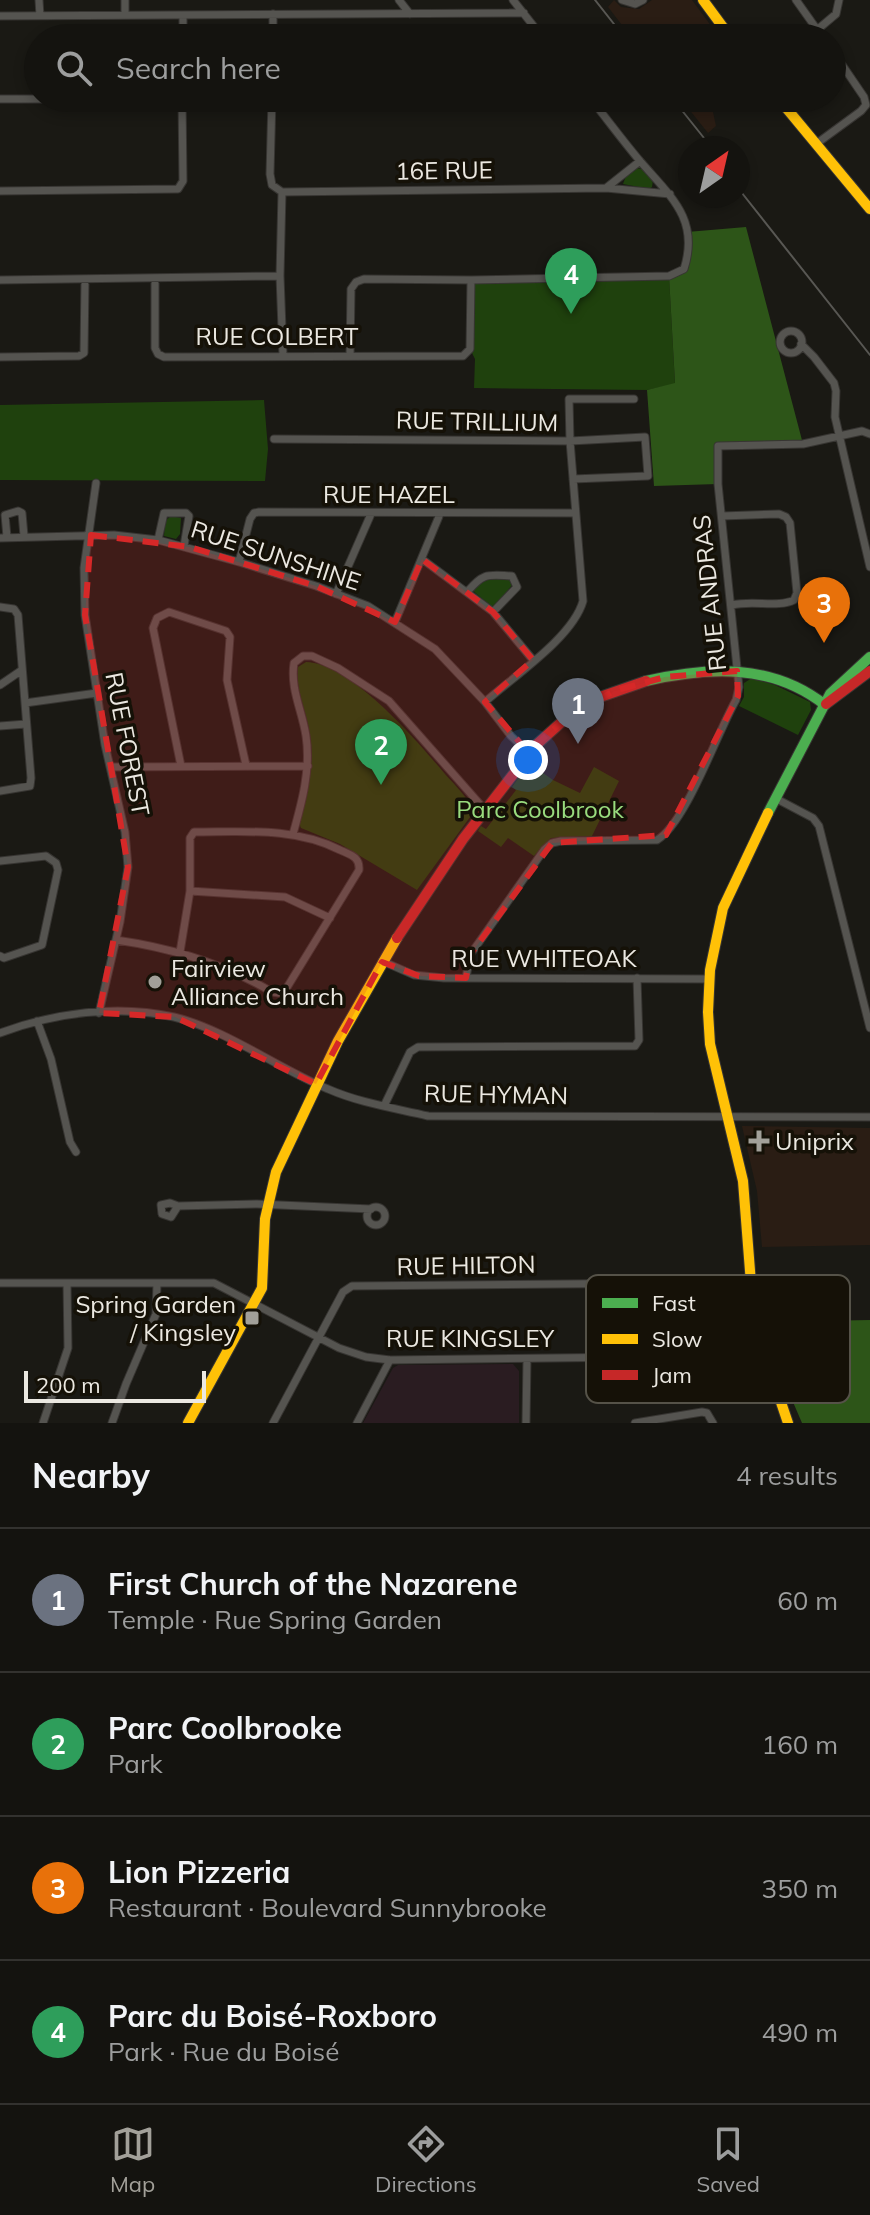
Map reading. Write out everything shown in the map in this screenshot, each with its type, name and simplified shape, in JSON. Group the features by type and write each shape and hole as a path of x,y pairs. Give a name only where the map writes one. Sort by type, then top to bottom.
{"street":[{"path":"39,0 40,16"},
{"path":"125,0 125,15"},
{"path":"399,0 410,14"},
{"path":"513,0 532,24"},
{"path":"622,0 635,4 643,0"},
{"path":"703,0 721,24"},
{"path":"796,0 813,24"},
{"path":"824,24 836,14 839,0"},
{"path":"0,16 524,13"},
{"path":"273,14 273,24"},
{"path":"183,15 183,24"},
{"path":"816,144 866,105 846,71"},
{"path":"0,99 24,99"},
{"path":"0,191 175,190 183,181 182,112"},
{"path":"272,112 270,174 272,185 282,192 280,276 283,355"},
{"path":"350,356 351,289 356,282 364,279 669,276 684,269 687,232 680,206 601,112"},
{"path":"790,112 866,196 870,209"},
{"path":"606,188 640,161"},
{"name":"16E RUE","path":"282,192 606,188 670,194"},
{"path":"0,280 280,276"},
{"name":"RUE COLBERT","path":"155,279 155,348 164,357 463,356 470,349 471,280"},
{"path":"0,357 79,356 84,353 85,280"},
{"path":"801,344 834,383 837,397 835,417 870,567"},
{"path":"573,479 648,476 645,437 570,441 569,399 634,399"},
{"name":"RUE ANDRAS","path":"466,978 470,955 552,843 657,840 666,835 685,804 738,696 718,446 787,446 862,431 870,434"},
{"name":"RUE TRILLIUM","path":"274,439 570,441 583,601 579,616 573,625 485,702"},
{"name":"RUE FOREST","path":"96,483 84,568 85,615 110,767 125,832 128,867 116,940 99,1013"},
{"path":"4,538 5,515 9,511 22,513 24,536"},
{"path":"158,540 164,513 186,513 189,516 184,546"},
{"name":"RUE HAZEL","path":"239,562 254,513 574,513"},
{"path":"336,594 371,514"},
{"path":"395,622 440,514"},
{"path":"722,516 779,514 790,523 797,593 794,600 786,604 749,601 732,605"},
{"name":"RUE SUNSHINE","path":"4,538 91,535 158,540 239,562 368,606 435,649 529,753"},
{"path":"422,559 493,612 533,660"},
{"path":"468,591 485,575 512,576 517,587 493,612"},
{"path":"0,607 14,609 18,615 31,778 30,786 0,791"},
{"path":"181,766 153,628 157,618 169,612 226,631 230,637 227,680 246,765"},
{"path":"293,834 308,766 306,735 291,680 294,663 303,656 312,656 338,668 389,701 485,810"},
{"path":"752,1275 743,1181 710,1044 709,979 716,936 729,890 825,705 834,689 870,657"},
{"path":"0,685 22,670"},
{"path":"825,705 870,671"},
{"path":"188,1423 262,1285 268,1205 284,1150 316,1084 382,961 418,904 529,753 566,718 614,691 665,677 756,672 773,676 825,705"},
{"path":"25,703 97,693"},
{"path":"0,726 26,724"},
{"path":"110,767 308,766"},
{"path":"775,798 813,818 819,826 870,1028"},
{"path":"116,940 180,952 218,965 279,993 286,989 359,870 356,857 327,843 293,834 269,831 194,832 190,838 190,891 180,952"},
{"path":"0,861 46,856 56,863 58,870 42,945 4,958 0,956"},
{"path":"190,891 285,897 330,918"},
{"name":"RUE WHITEOAK","path":"382,961 414,975 466,978 709,979"},
{"path":"384,1106 410,1052 418,1047 635,1046 639,1040 637,978"},
{"name":"RUE HYMAN","path":"0,1033 37,1021 99,1013 130,1011 175,1017 356,1100 428,1116 870,1117"},
{"path":"37,1021 51,1059 70,1142 76,1152"},
{"path":"178,1206 371,1209"},
{"name":"RUE KINGSLEY","path":"0,1283 214,1283 319,1338 366,1357 390,1360 586,1358"},
{"path":"43,1423 68,1348 67,1283"},
{"path":"112,1423 156,1314 157,1283"},
{"name":"RUE HILTON","path":"273,1423 343,1292 352,1286 586,1284"},
{"path":"526,1423 527,1359"},
{"path":"357,1423 390,1360"},
{"path":"781,1403 788,1423"},
{"path":"635,1423 702,1412 707,1413 713,1423"}],"highlighted area":[{"path":"91,535 190,547 316,586 395,622 422,559 493,612 533,660 485,702 528,752 566,718 614,691 665,677 737,671 738,696 666,835 552,843 470,955 466,978 419,976 382,962 316,1084 175,1017 99,1013 128,867 85,615"}],"shaded area":[{"path":"614,0 621,7 639,9 652,0 692,0 710,24 621,24 608,7"},
{"path":"691,112 713,112 716,126 708,133"},
{"path":"742,1126 870,1128 870,1245 762,1247 757,1191"},
{"path":"513,1364 519,1371 519,1423 363,1423 393,1368 398,1365"}],"green space":[{"path":"635,168 643,169 653,180 652,187 623,184"},
{"path":"746,227 803,444 719,446 718,484 654,486 647,390 675,383 669,276 684,269 687,232"},
{"path":"669,276 675,384 647,390 474,388 475,359 470,349 471,280"},
{"path":"264,400 268,449 265,481 0,480 0,405"},
{"path":"171,516 181,518 180,534 176,539 164,536 165,521"},
{"path":"486,578 509,579 513,584 493,608 472,590"},
{"path":"306,662 343,675 363,689 418,743 473,809 417,890 340,844 301,828 299,823 311,757 310,735 298,676 298,667"},
{"path":"752,678 810,702 811,710 798,735 739,706 744,697 744,683"},
{"name":"Parc Coolbrook","path":"529,763 553,780 580,793 594,767 619,781 592,836 551,838 534,856 508,838 501,847 478,831 481,826 486,829 516,790 512,787"},
{"path":"850,1320 870,1320 870,1423 802,1423 793,1403 850,1403"}],"tram line":[{"path":"595,0 614,24"},
{"path":"683,112 702,136"},
{"path":"750,203 870,355"}],"traffic: fast":[{"path":"768,813 830,694 870,657"},
{"path":"646,681 693,673 739,672 783,682 805,691 825,705"}],"traffic: slow":[{"path":"703,0 721,24"},
{"path":"790,112 870,209"},
{"path":"750,1275 743,1181 710,1044 708,1012 710,970 723,908 768,813"},
{"path":"188,1423 262,1288 265,1219 276,1172 338,1041 397,938"},
{"path":"781,1403 788,1423"}],"traffic: jam":[{"path":"826,704 870,671"},
{"path":"397,938 463,839 536,745 566,718 600,697 646,681"}],"place":[{"name":"Parc du Boisé-Roxboro","path":"571,314"},
{"name":"Lion Pizzeria","path":"824,643"},
{"name":"First Church of the Nazarene","path":"578,744"},
{"name":"Parc Coolbrooke","path":"381,785"},
{"name":"Fairview Alliance Church","path":"155,982"},
{"name":"Uniprix","path":"759,1141"},
{"name":"Spring Garden / Kingsley","path":"252,1318"}]}
